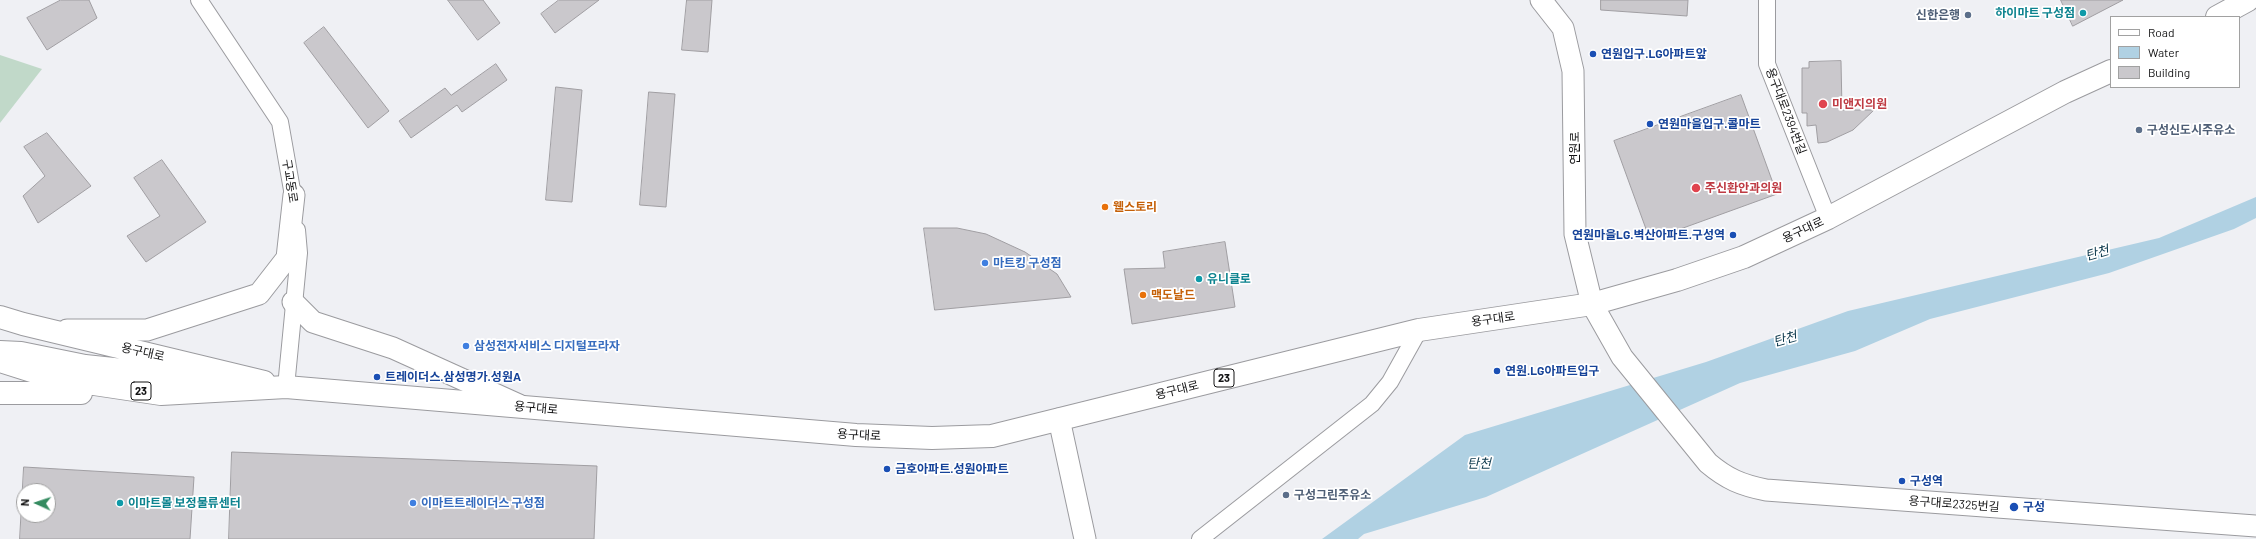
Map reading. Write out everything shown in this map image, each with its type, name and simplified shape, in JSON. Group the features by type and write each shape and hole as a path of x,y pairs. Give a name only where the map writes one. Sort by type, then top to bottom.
{"main road":[{"path":"2219,16 2248,0"},
{"name":"용구대로","path":"0,361 54,378 161,394 286,387 856,435 932,438 992,436 1418,330 1592,304 1718,266 1758,251 1828,218 2065,92 2110,71"},
{"name":"용구대로","path":"0,317 286,387"},
{"path":"0,344 23,343 120,358 186,362"},
{"path":"0,352 21,353 85,366 286,387"},
{"path":"0,393 161,394"}],"street":[{"name":"구교동로","path":"199,0 280,122 294,195 299,253 293,302 286,387"},
{"name":"연원로","path":"1541,0 1564,28 1571,57 1573,71 1575,234 1592,304"},
{"name":"용구대로2394번길","path":"1767,0 1767,64 1828,218"},
{"path":"49,330 147,330 259,294 288,258 294,195"},
{"path":"293,302 313,322 393,348 525,408"},
{"name":"용구대로2325번길","path":"1592,304 1622,356 1708,463 1724,477 1745,486 1766,490 2256,526"},
{"path":"1200,539 1372,404 1390,382 1418,330"},
{"path":"1059,419 1085,539"}],"green space":[{"path":"0,55 42,69 0,123"}],"water":[{"name":"탄천","path":"2256,197 2256,218 2234,229 2109,273 1930,319 1855,351 1740,383 1486,497 1364,534 1358,539 1322,539 1465,435 1706,362 1848,311 2159,238"}],"building":[{"path":"61,0 89,0 97,18 47,50 27,18"},
{"path":"448,0 483,0 500,23 478,40"},
{"path":"559,0 599,0 555,33 541,14"},
{"path":"687,0 712,0 708,52 682,50"},
{"path":"1601,0 1688,0 1687,16 1601,10"},
{"name":"하이마트 구성점","path":"2061,0 2123,0 2073,26"},
{"path":"324,27 389,111 368,128 304,43"},
{"path":"1841,61 1842,110 1874,110 1853,130 1827,142 1818,143 1816,125 1807,126 1807,113 1802,113 1802,68 1809,68 1809,62"},
{"path":"496,64 507,80 462,112 457,105 411,138 399,121 445,88 451,95"},
{"path":"556,87 582,90 572,202 546,200"},
{"path":"649,92 675,94 666,207 640,205"},
{"path":"1741,95 1777,194 1650,240 1614,141"},
{"path":"47,133 91,186 38,223 23,196 45,176 24,147"},
{"path":"162,160 206,222 146,262 127,236 160,216 134,178"},
{"name":"마트킹 구성점","path":"924,228 957,228 986,234 1025,252 1057,274 1071,297 935,310"},
{"name":"유니클로","path":"1225,242 1235,307 1132,324 1124,269 1165,268 1163,252"},
{"name":"이마트트레이더스 구성점","path":"232,452 597,466 594,539 229,539"},
{"name":"이마트몰 보정물류센터","path":"24,467 194,477 190,539 20,539 21,523 56,523 56,483 23,483"}],"place":[{"name":"하이마트 구성점","path":"2083,13"},
{"name":"신한은행","path":"1968,15"},
{"name":"연원입구.LG아파트앞","path":"1593,54"},
{"name":"미앤지의원","path":"1823,104"},
{"name":"연원마을입구.콜마트","path":"1650,124"},
{"name":"구성신도시주유소","path":"2139,130"},
{"name":"주신환안과의원","path":"1696,188"},
{"name":"웰스토리","path":"1105,207"},
{"name":"연원마을LG.벽산아파트.구성역","path":"1733,235"},
{"name":"마트킹 구성점","path":"985,263"},
{"name":"유니클로","path":"1199,279"},
{"name":"맥도날드","path":"1143,295"},
{"name":"삼성전자서비스 디지털프라자","path":"466,346"},
{"name":"연원.LG아파트입구","path":"1497,371"},
{"name":"트레이더스.삼성명가.성원A","path":"377,377"},
{"name":"금호아파트.성원아파트","path":"887,469"},
{"name":"구성역","path":"1902,481"},
{"name":"구성그린주유소","path":"1286,495"},
{"name":"이마트몰 보정물류센터","path":"120,503"},
{"name":"이마트트레이더스 구성점","path":"413,503"},
{"name":"구성","path":"2014,507"}]}
